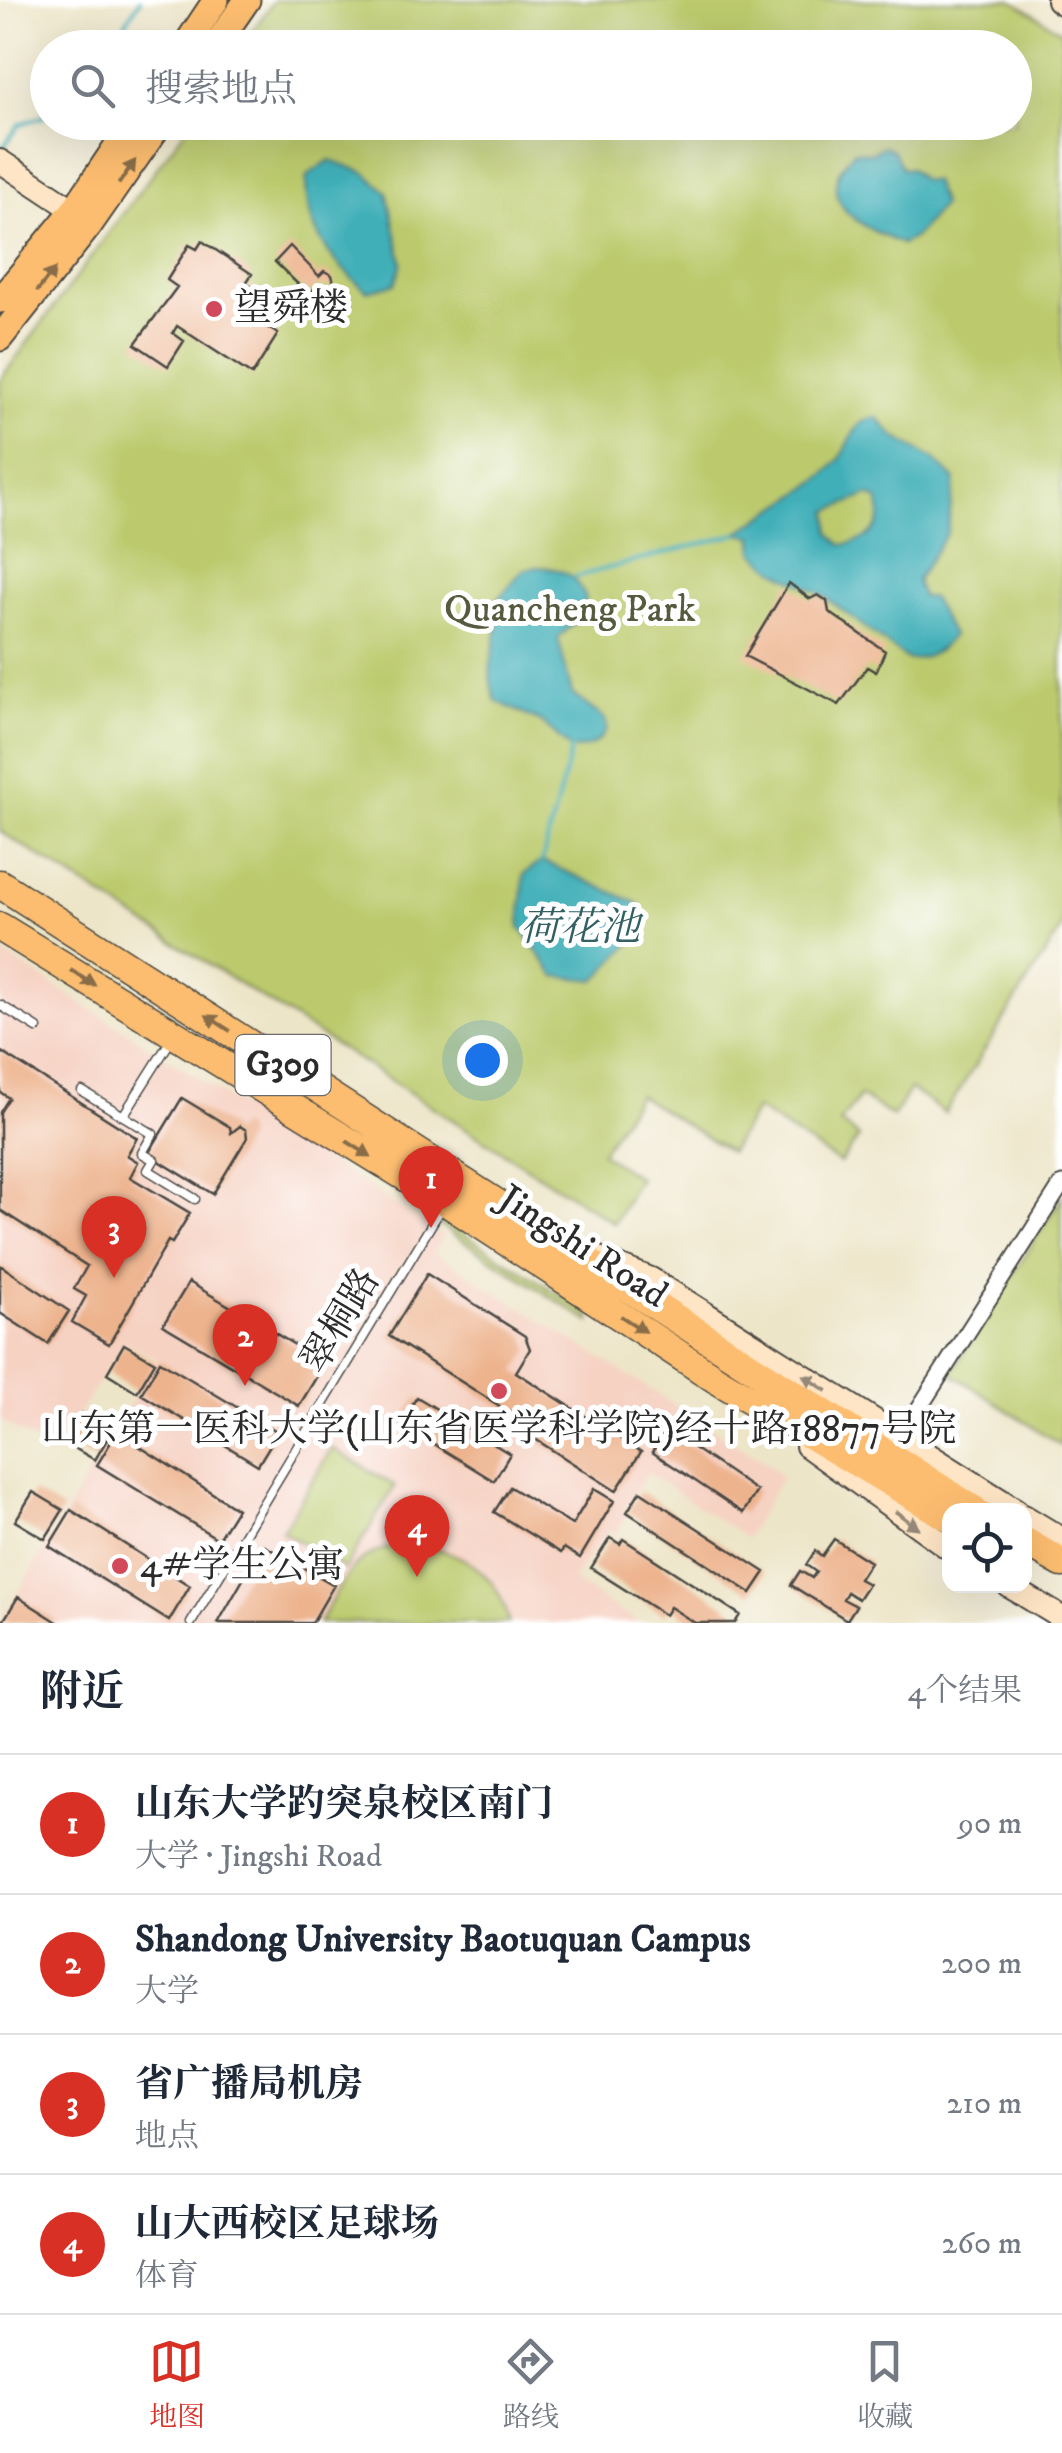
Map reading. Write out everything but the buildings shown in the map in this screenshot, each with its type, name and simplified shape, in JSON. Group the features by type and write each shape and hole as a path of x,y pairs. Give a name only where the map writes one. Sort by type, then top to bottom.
{"highway":[{"name":"Jingshi Road","path":"0,884 963,1503"},
{"name":"Jingshi Road","path":"0,927 445,1202 716,1378 942,1514"},
{"path":"1032,1546 1062,1564"},
{"path":"1032,1568 1062,1585"}],"main road":[{"path":"196,30 216,0"},
{"path":"226,30 247,0"},
{"path":"0,338 83,216 123,140"},
{"path":"0,300 83,216 146,140"},
{"path":"8,166 83,216"},
{"name":"Jingshi Road","path":"565,1246 651,1278 1005,1503"},
{"name":"Jingshi Road","path":"716,1378 942,1543"},
{"path":"1032,1521 1062,1539"},
{"path":"1020,1593 1060,1616"}],"street":[{"path":"900,1438 1062,1184"}],"lane":[{"path":"0,1005 37,1028"},
{"path":"123,1116 174,1034"},
{"path":"82,1091 153,1134 142,1153 154,1160 148,1170 196,1199"},
{"name":"翠桐路","path":"191,1623 445,1202"}],"shaded area":[{"path":"0,951 444,1236 433,1252 768,1464 782,1477 746,1538 648,1473 622,1512 627,1517 616,1533 609,1530 572,1580 639,1623 0,1623 157,1359 124,1341 54,1453 0,1420"}],"green space":[{"name":"Quancheng Park","path":"274,0 1012,0 1062,32 1062,927 945,1113 910,1089 893,1117 860,1096 840,1123 859,1137 840,1163 756,1109 730,1152 638,1095 601,1153 639,1178 614,1223 0,831 0,380 177,140 1032,140 1032,30 254,30"},
{"path":"1062,1197 1062,1446 951,1373"},
{"path":"442,1220 590,1314 590,1322 439,1225"},
{"path":"332,1448 395,1486 345,1569 282,1531"},
{"path":"407,1543 443,1550 473,1565 496,1589 509,1623 319,1623 352,1570 373,1553"}],"water":[{"path":"884,146 894,151 902,169 910,168 922,180 933,181 942,205 916,236 902,244 855,219 837,196 836,183 842,168 855,151 871,153"},
{"path":"330,160 364,172 387,192 402,262 395,284 367,291 321,241 309,210 307,176"},
{"path":"877,417 894,436 936,461 955,480 947,533 916,581 922,597 932,598 952,635 939,650 922,658 908,660 821,594 776,571 754,552 754,536 737,534 827,472 843,454 857,428","holes":["868,495 878,500 880,518 873,532 841,545 830,533 829,511"]},
{"path":"538,567 567,574 586,598 581,617 558,638 572,694 605,719 607,728 601,738 583,748 571,749 541,722 496,701 492,687 498,599 523,570"},
{"name":"荷花池","path":"542,861 639,904 642,931 596,980 555,976 520,927 524,874"}],"waterway":[{"path":"121,30 140,0"},
{"path":"0,152 20,124 30,121"},
{"path":"575,577 737,534"},
{"path":"542,861 571,749"}],"place":[{"name":"望舜楼","path":"214,309"},
{"name":"山东大学趵突泉校区南门","path":"431,1228"},
{"name":"省广播局机房","path":"114,1278"},
{"name":"Shandong University Baotuquan Campus","path":"245,1386"},
{"name":"山东第一医科大学(山东省医学科学院)经十路18877号院","path":"499,1391"},
{"name":"4#学生公寓","path":"120,1566"},
{"name":"山大西校区足球场","path":"417,1577"}]}
